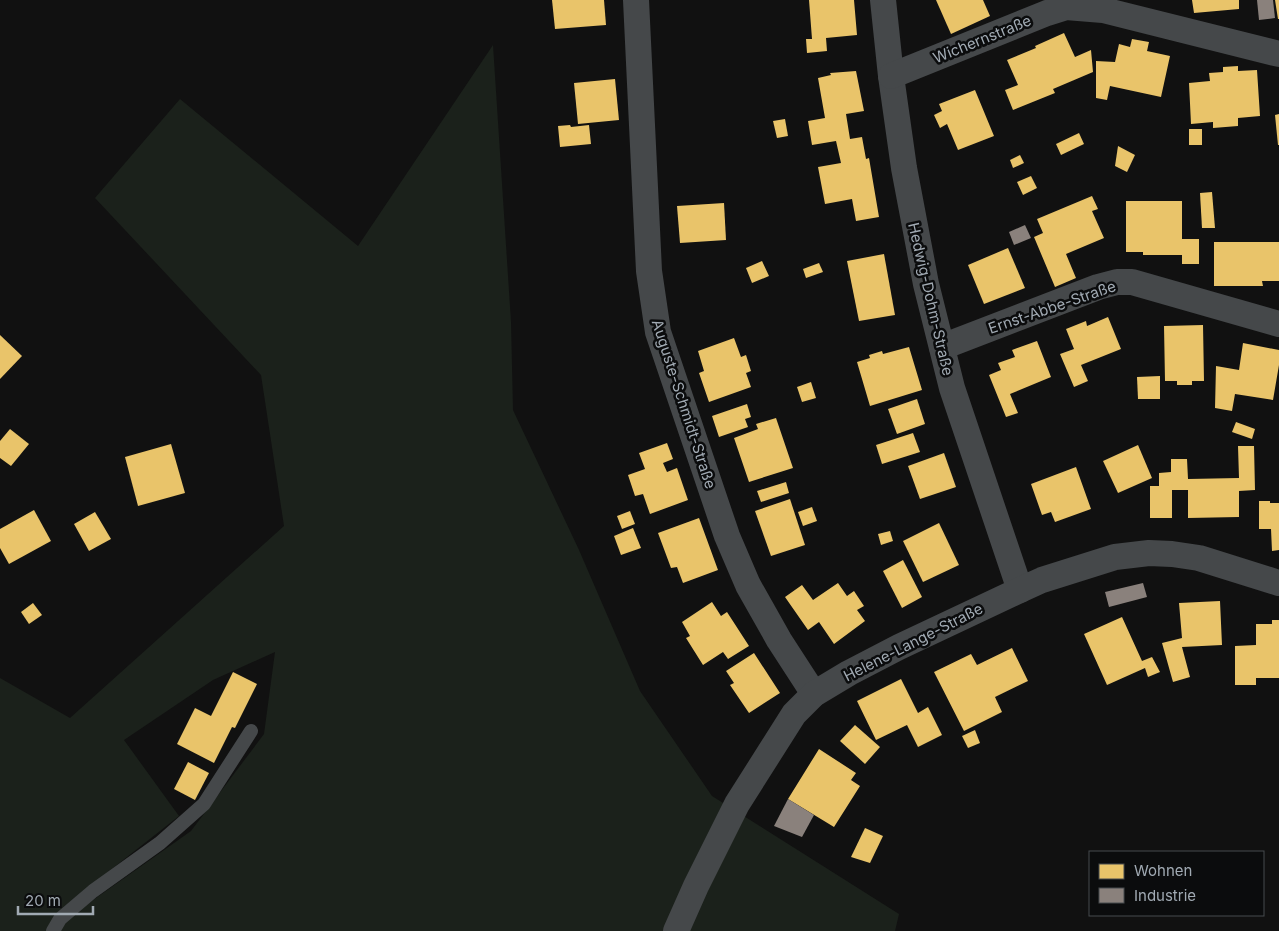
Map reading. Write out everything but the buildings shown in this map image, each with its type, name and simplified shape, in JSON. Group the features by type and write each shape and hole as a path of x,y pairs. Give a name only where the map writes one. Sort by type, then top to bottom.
{"street":[{"name":"Auguste-Schmidt-Straße","path":"636,0 649,271 658,332 708,477 726,536 748,585 779,640 814,694"},
{"name":"Hedwig-Dohm-Straße","path":"883,0 891,76 914,223 926,284 952,388 1020,590"},
{"name":"Wichernstraße","path":"891,76 1066,7 1103,10 1279,54"},
{"name":"Ernst-Abbe-Straße","path":"942,347 1098,287 1117,282 1132,282 1279,324"},
{"name":"Helene-Lange-Straße","path":"676,931 737,804 794,714 814,694 891,652 1020,590 1042,580 1115,557 1148,553 1199,558 1279,583"}],"lane":[{"path":"53,931 60,919 93,891 160,843 204,804 251,731"}],"shaded area":[{"path":"493,45 511,322 513,410 579,550 640,691 712,796 899,914 895,931 0,931 0,678 70,718 284,526 261,375 95,198 180,99 358,246","holes":["275,652 264,734 191,831 79,910 61,909 179,816 124,740 213,680"]}]}
